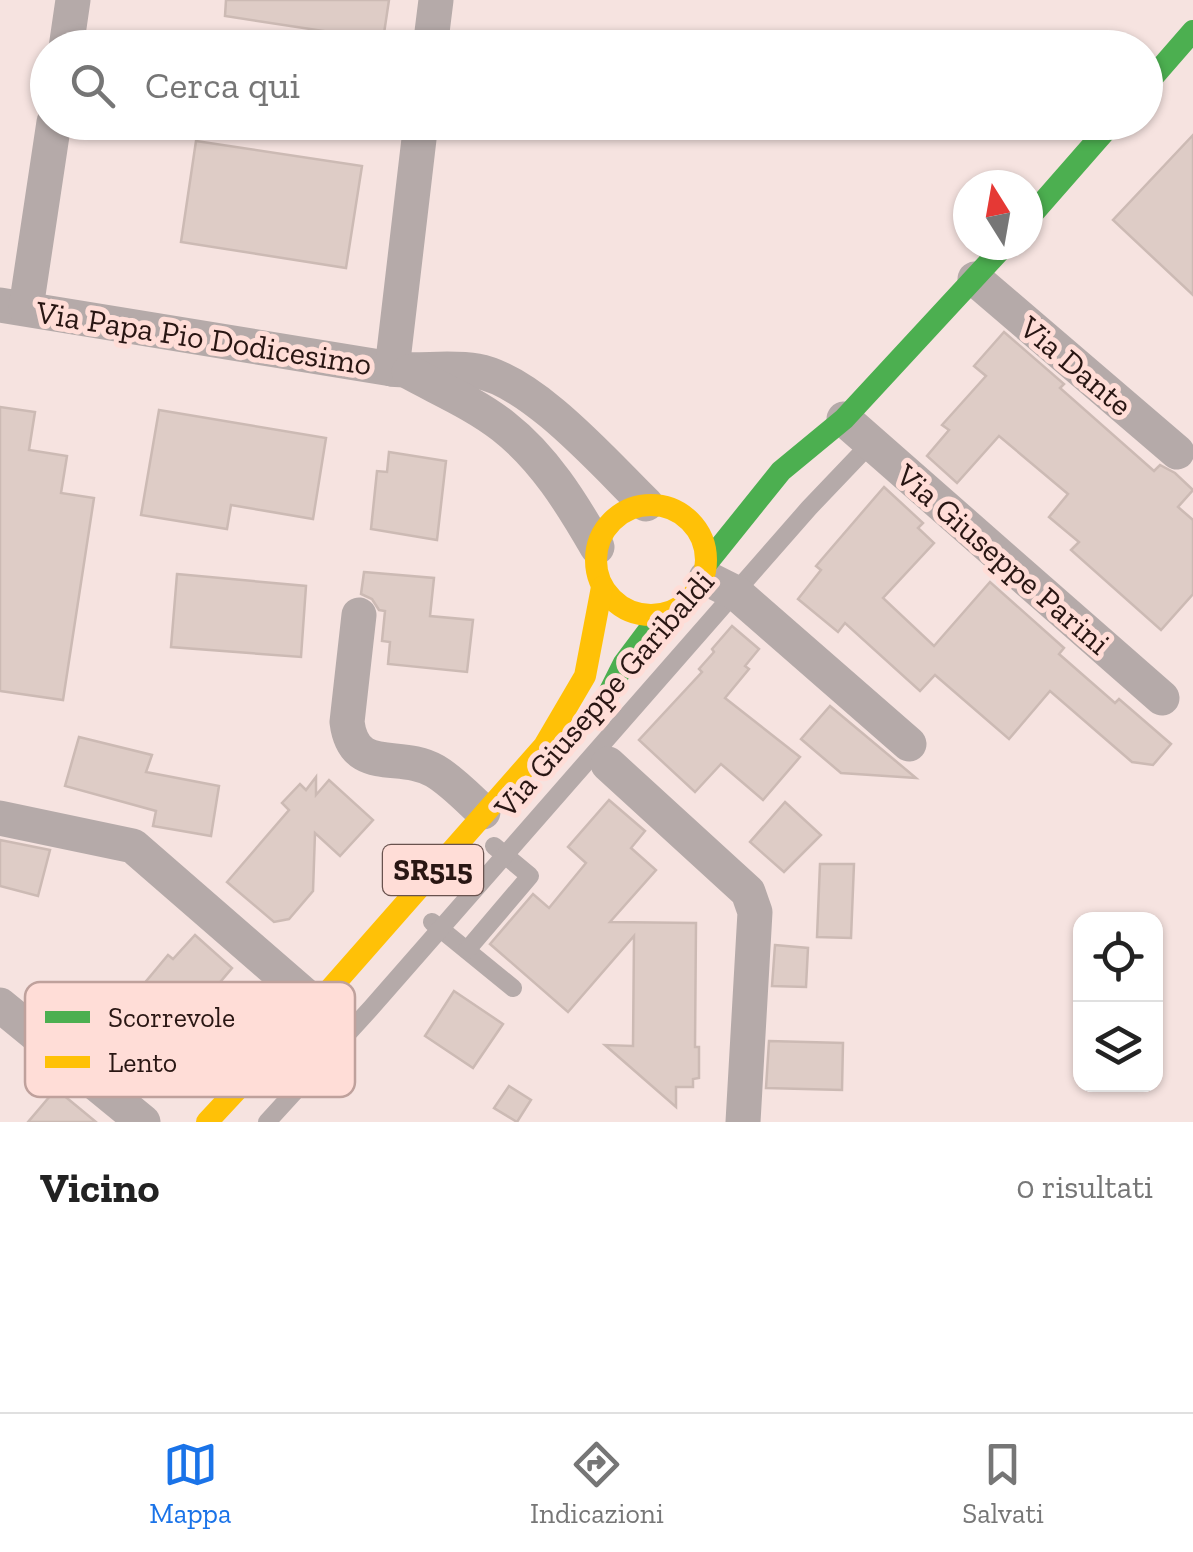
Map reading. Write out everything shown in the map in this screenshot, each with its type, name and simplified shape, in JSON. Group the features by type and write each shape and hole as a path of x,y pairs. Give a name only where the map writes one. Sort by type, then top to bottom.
{"main road":[{"path":"1163,65 1193,31"},
{"path":"1043,202 1097,140"},
{"name":"Via Giuseppe Garibaldi","path":"355,1007 599,748 619,666 637,639 660,615 686,604 716,578 771,482 844,418 992,260"},
{"name":"Via Giuseppe Garibaldi","path":"736,493 771,482"},
{"path":"597,547 607,526 624,512 656,505 702,504"},
{"name":"Via Giuseppe Garibaldi","path":"656,505 688,518 703,538 716,578"},
{"name":"Via Giuseppe Garibaldi","path":"597,547 596,568 602,586 617,604 638,614 660,615"},
{"name":"Via Giuseppe Garibaldi","path":"335,982 544,746 585,676 602,586"},
{"name":"Via Giuseppe Garibaldi","path":"207,1122 230,1097"},
{"name":"Via Giuseppe Garibaldi","path":"242,1122 267,1097"}],"street":[{"path":"69,30 73,0"},
{"path":"432,30 436,0"},
{"path":"13,306 50,140"},
{"path":"400,370 420,140"},
{"name":"Via Dante","path":"975,280 1178,452"},
{"name":"Via Papa Pio Dodicesimo","path":"13,306 400,370 481,371 503,379 545,407 656,505"},
{"name":"Via Papa Pio Dodicesimo","path":"400,370 501,424 530,449 562,488 597,547"},
{"name":"Via Giuseppe Parini","path":"844,418 1162,698"},
{"path":"716,578 908,744"},
{"path":"359,615 347,722 349,738 357,750 372,758 422,765 436,771 483,812"},
{"path":"599,748 748,892 754,912 743,1122"},
{"path":"0,818 133,846 291,982"},
{"path":"0,1004 25,1025"},
{"path":"113,1097 143,1122"}],"lane":[{"name":"Via Giuseppe Garibaldi","path":"599,748 716,578 809,508 871,443"},
{"path":"467,950 530,876 500,850"},
{"name":"Via Giuseppe Garibaldi","path":"355,1017 434,924"},
{"path":"434,924 513,988"},
{"name":"Via Giuseppe Garibaldi","path":"266,1122 287,1097"}],"building":[{"path":"226,0 389,0 384,30 317,30 225,16"},
{"path":"1193,135 1193,295 1113,220"},
{"path":"196,141 362,166 346,268 181,242"},
{"path":"1004,332 1064,384 1060,388 1154,471 1160,465 1193,490 1178,507 1193,520 1193,594 1161,630 1071,550 1079,542 1049,517 1068,494 999,436 957,483 927,456 949,430 942,425 986,376 974,366"},
{"path":"0,407 35,412 29,450 67,456 61,493 94,498 63,700 0,691"},
{"path":"159,410 326,438 313,519 231,505 227,529 141,515"},
{"path":"389,452 446,461 437,540 371,529 377,471 387,472"},
{"path":"884,487 923,523 918,528 934,543 883,598 934,646 990,582 1064,648 1059,654 1115,703 1119,699 1171,744 1153,765 1132,762 1050,691 1009,739 935,675 920,691 845,623 838,632 798,599 821,570 816,566"},
{"path":"364,572 434,578 430,616 473,620 467,672 388,664 390,642 382,641 385,611 361,594"},
{"path":"177,574 306,586 301,657 171,647"},
{"path":"732,626 759,649 745,666 749,669 725,698 800,757 763,800 721,764 695,792 639,740 702,672 699,669 714,652 712,649"},
{"path":"830,706 916,778 841,773 801,739"},
{"path":"79,737 152,755 146,772 219,786 211,836 153,826 156,811 65,786"},
{"path":"316,777 316,795 329,780 373,820 340,856 315,833 313,891 289,919 274,922 227,882 289,810 282,803 300,784 306,790"},
{"path":"609,800 645,831 631,848 656,870 610,922 696,923 695,1047 699,1047 699,1078 693,1079 693,1087 676,1087 676,1107 605,1045 633,1046 634,936 568,1012 490,944 533,894 549,908 586,863 568,847"},
{"path":"785,802 821,835 784,872 750,842"},
{"path":"0,840 50,850 38,896 0,886"},
{"path":"820,864 854,864 851,938 817,937"},
{"path":"195,935 232,968 220,982 145,982 168,955 173,959"},
{"path":"775,945 808,948 806,987 772,986"},
{"path":"454,991 503,1024 473,1068 425,1036"},
{"path":"769,1041 843,1043 842,1090 766,1088"},
{"path":"509,1086 531,1100 517,1122 494,1108"},
{"path":"49,1097 66,1097 96,1122 28,1122"}],"traffic: fast":[{"path":"1163,65 1193,31"},
{"path":"1043,202 1097,140"},
{"path":"707,563 781,471 844,419 991,260"},
{"path":"597,717 624,663 660,615"}],"traffic: slow":[{"path":"651,505 672,509 690,521 702,539 706,560 702,581 690,599 672,611 651,615 630,611 612,599 600,581 596,560 600,539 612,521 630,509 651,505"},
{"path":"336,982 544,746 585,676 602,587"},
{"path":"207,1122 230,1097"}]}
